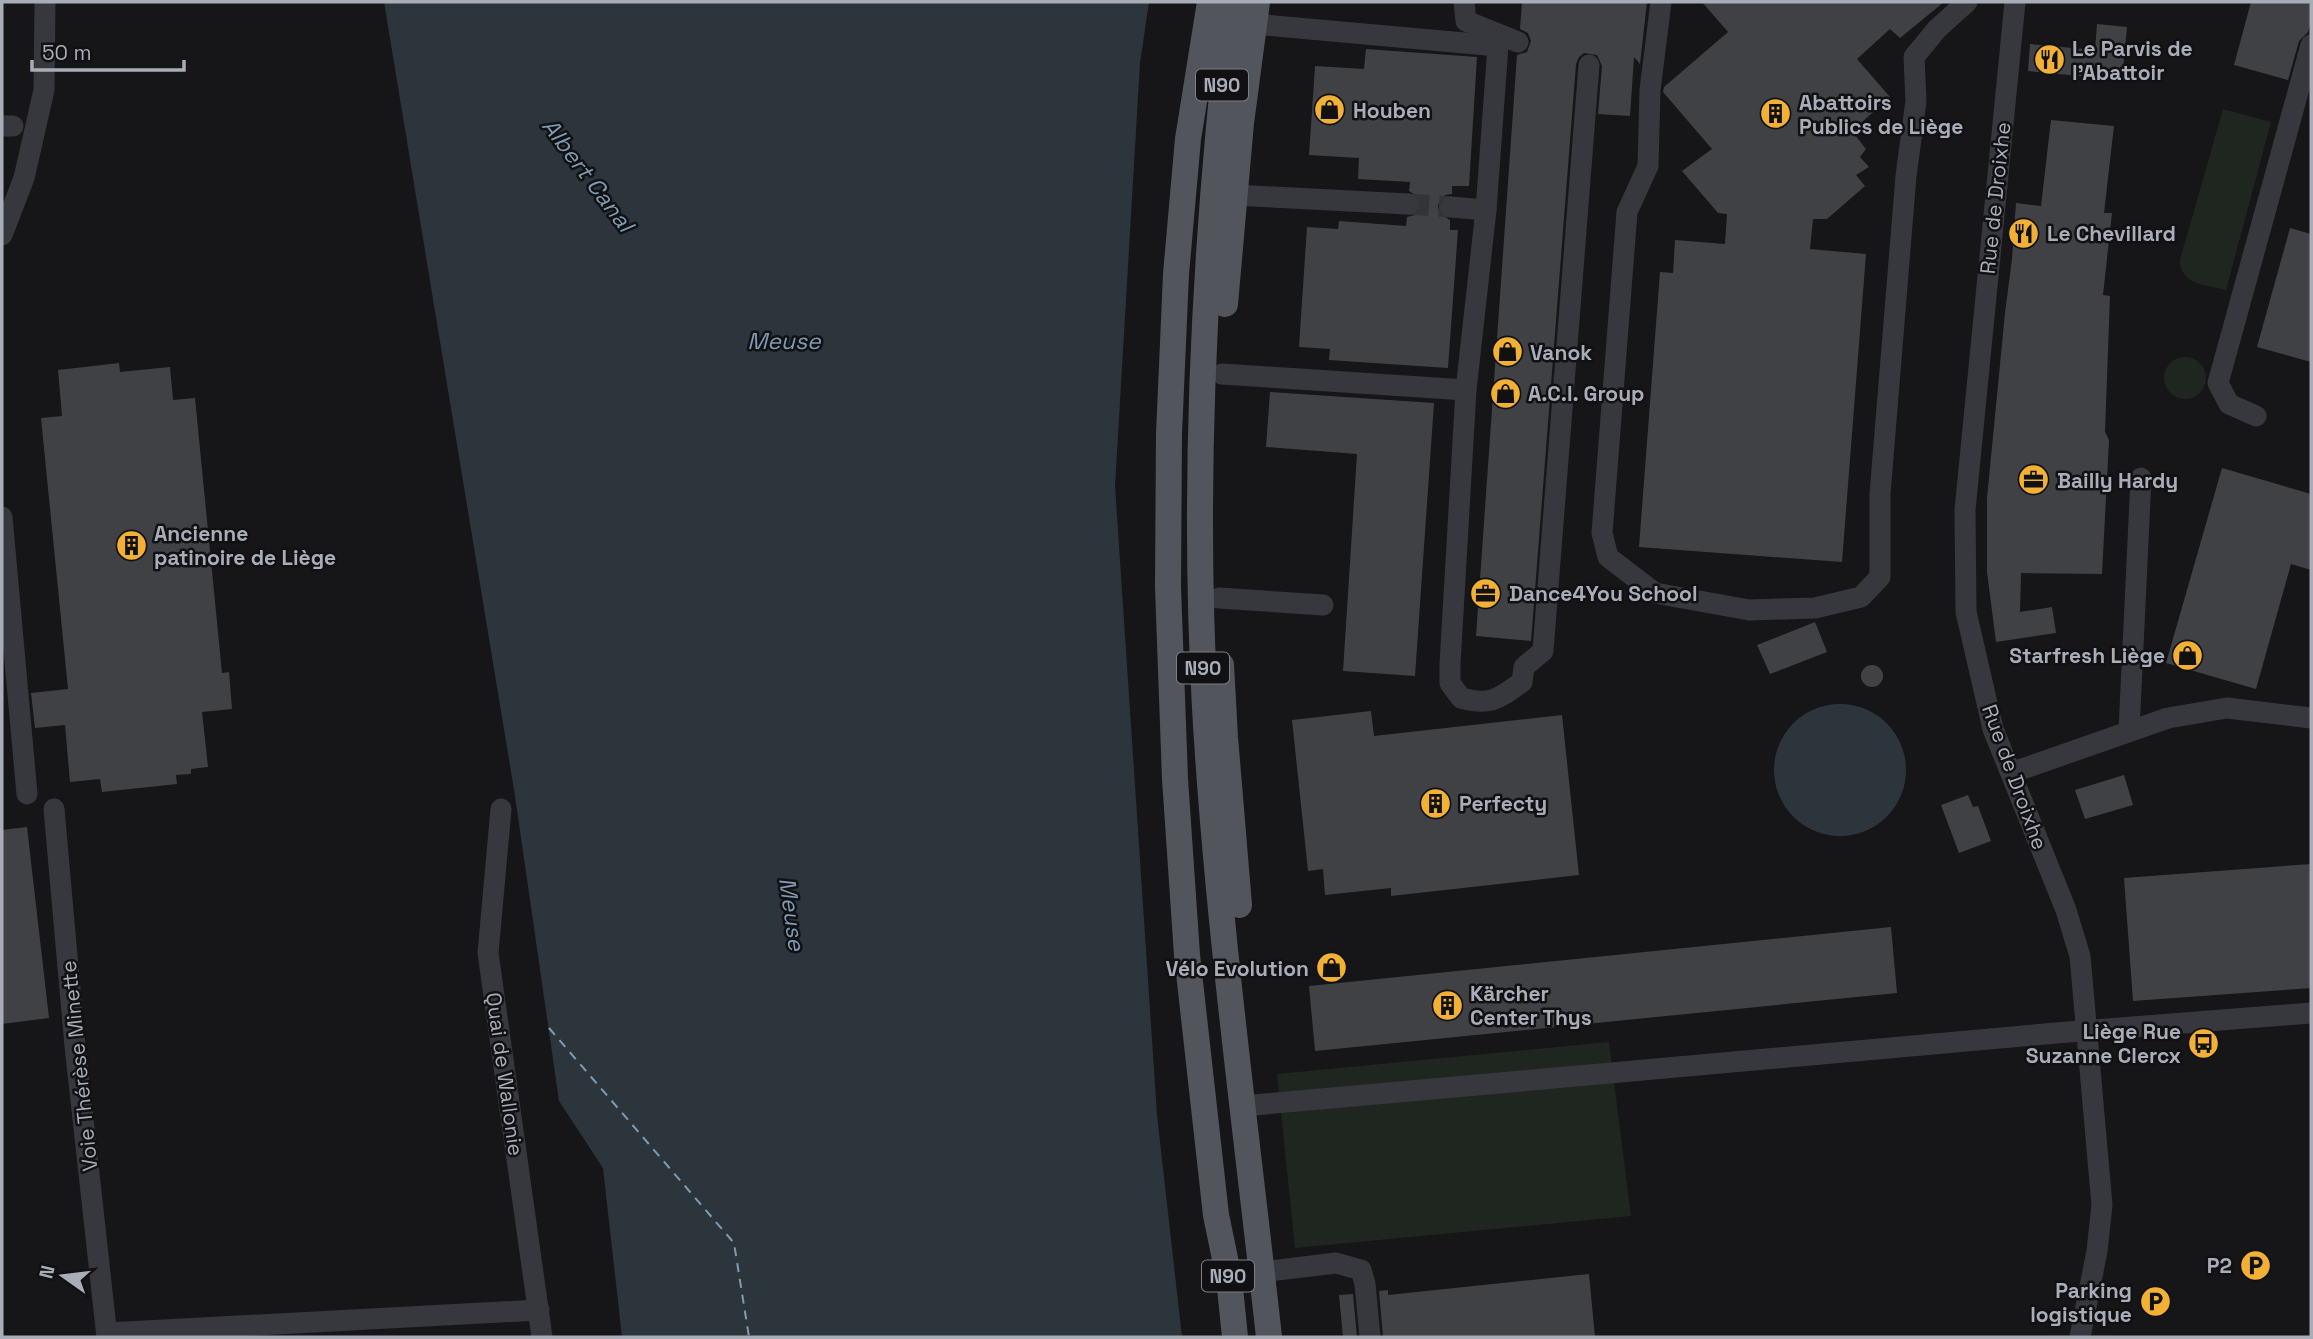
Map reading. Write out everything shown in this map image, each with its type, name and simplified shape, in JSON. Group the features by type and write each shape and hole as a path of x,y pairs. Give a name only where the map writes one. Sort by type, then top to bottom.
{"main road":[{"path":"1203,41 1205,2"},
{"name":"N90","path":"1210,2 1188,139 1180,219 1168,447 1169,638 1188,968 1216,1215 1229,1278 1236,1337"},
{"name":"N90","path":"1232,2 1215,169 1201,432 1200,572 1211,800 1269,1337"},
{"path":"1215,169 1252,9"},
{"path":"1233,1011 1242,957 1225,737 1218,488 1222,374 1234,195 1252,9"},
{"path":"1182,887 1196,954 1213,1091 1220,1103 1230,1107 1243,1106"}],"street":[{"path":"2,235 24,178 44,90 45,2"},
{"path":"1464,2 1466,21 1518,42"},
{"path":"1661,2 1650,90 1648,166 1627,212 1602,533 1608,558 1655,593 1749,610 1815,608 1861,597 1880,578 1881,494 1905,188 1916,101 1914,57 1937,29 1967,2"},
{"name":"Rue de Droixhe","path":"2015,2 1965,510 1966,612 1993,729 2075,934 2080,956 2102,1205 2097,1251 2080,1337"},
{"path":"1252,9 1498,46 1486,209 1466,390 1450,683 1461,698 1479,703 1499,698 1521,682 1524,667 1543,651 1589,65"},
{"path":"2256,416 2229,404 2218,383 2311,45"},
{"path":"1234,195 1408,204"},
{"path":"1451,207 1486,209"},
{"path":"1222,374 1466,390"},
{"path":"2129,731 2141,478"},
{"path":"2,517 27,794"},
{"path":"1219,598 1323,605"},
{"path":"2011,773 2168,718 2227,708 2311,718"},
{"name":"Voie Thérèse Minette","path":"54,809 77,1060 107,1331"},
{"name":"Quai de Wallonie","path":"501,809 488,953 542,1337"},
{"path":"1243,1106 2087,1030 2311,1013"},
{"path":"1262,1272 1336,1263 1361,1270 1365,1284 1370,1337"},
{"path":"107,1331 539,1310"}],"shaded area":[{"path":"2223,109 2271,122 2226,290 2189,279 2184,275 2180,260"},
{"path":"2185,357 2200,363 2206,378 2200,393 2185,399 2170,393 2164,378 2170,363"},
{"path":"1609,1042 1631,1216 1295,1248 1277,1074"}],"water":[{"name":"Meuse","path":"384,2 1149,2 1140,63 1115,486 1157,1115 1182,1337 622,1337 603,1168 559,1101 515,796"},
{"path":"1840,704 1865,709 1887,723 1901,745 1906,770 1901,795 1887,817 1865,831 1840,836 1815,831 1793,817 1779,795 1774,770 1779,745 1793,723 1815,709"}],"building":[{"path":"1522,2 1647,2 1640,64 1634,57 1630,116 1598,114 1602,66 1597,55 1584,53 1576,64 1531,641 1476,636 1517,55 1527,52 1531,41 1528,33 1520,29"},
{"path":"1702,2 1944,2 1900,38 1890,29 1857,59 1890,97 1852,131 1866,149 1860,157 1869,167 1856,175 1865,186 1827,219 1813,219 1810,249 1866,254 1842,562 1639,547 1660,272 1673,273 1675,240 1725,244 1727,214 1718,213 1682,171 1712,149 1663,92 1664,87 1728,32"},
{"path":"2251,2 2311,2 2311,22 2308,32 2299,41 2288,80 2234,65"},
{"path":"2097,24 2127,27 2122,80 2028,71 2030,44 2095,50"},
{"path":"1366,49 1477,57 1469,186 1452,186 1452,194 1445,195 1438,205 1439,213 1450,220 1450,230 1458,230 1448,368 1329,360 1330,349 1299,347 1307,227 1338,229 1339,221 1406,226 1407,217 1415,215 1421,205 1419,197 1409,191 1410,182 1358,179 1359,158 1309,155 1315,66 1364,69"},
{"path":"2051,120 2114,126 2104,213 2112,213 2103,295 2110,296 2105,432 2109,440 2102,574 2021,573 2020,612 2052,607 2056,633 1996,642 1987,572 1987,498 2016,203 2041,206"},
{"path":"2290,228 2311,234 2311,362 2257,347"},
{"name":"Ancienne patinoire de Liège","path":"119,363 120,372 170,367 173,400 195,398 222,673 229,672 232,709 202,712 208,767 191,769 191,774 176,775 177,784 102,792 100,779 70,782 65,725 35,728 31,693 68,689 41,418 62,416 58,370"},
{"path":"1270,392 1434,403 1415,676 1343,671 1357,454 1266,447"},
{"path":"2222,468 2311,494 2311,570 2291,564 2256,689 2166,663"},
{"path":"1815,622 1827,652 1770,674 1757,645"},
{"path":"1872,665 1882,672 1883,676 1876,686 1872,687 1862,680 1861,676 1868,666"},
{"name":"Perfecty","path":"1371,711 1374,736 1562,715 1579,875 1391,896 1391,888 1325,895 1323,869 1308,871 1292,720"},
{"path":"2124,775 2133,805 2085,819 2075,790"},
{"path":"1968,795 1973,807 1978,806 1991,841 1959,853 1941,805"},
{"path":"27,827 49,1018 2,1024 2,830"},
{"path":"2311,864 2311,988 2133,1001 2124,878"},
{"path":"1891,927 1897,993 1315,1051 1309,986"},
{"path":"1589,1274 1595,1337 1383,1337 1379,1291 1388,1290 1388,1295"},
{"path":"1353,1294 1357,1337 1343,1337 1339,1295"}],"ferry route":[{"path":"549,1028 734,1243 749,1337"}],"tunnel":[{"path":"1408,204 1451,207"}],"place":[{"name":"Le Parvis de l'Abattoir","path":"2049,60"},
{"name":"Houben","path":"1330,110"},
{"name":"Abattoirs Publics de Liège","path":"1776,114"},
{"name":"Le Chevillard","path":"2024,233"},
{"name":"Vanok","path":"1507,352"},
{"name":"A.C.I. Group","path":"1505,393"},
{"name":"Bailly Hardy","path":"2034,480"},
{"name":"Ancienne patinoire de Liège","path":"131,545"},
{"name":"Dance4You School","path":"1486,593"},
{"name":"Starfresh Liège","path":"2188,655"},
{"name":"Perfecty","path":"1436,803"},
{"name":"Vélo Evolution","path":"1332,968"},
{"name":"Kärcher Center Thys","path":"1447,1005"},
{"name":"Liège Rue Suzanne Clercx","path":"2204,1043"},
{"name":"P2","path":"2255,1265"},
{"name":"Parking logistique","path":"2155,1302"}],"water label":[{"name":"Albert Canal","path":"588,175"}]}
